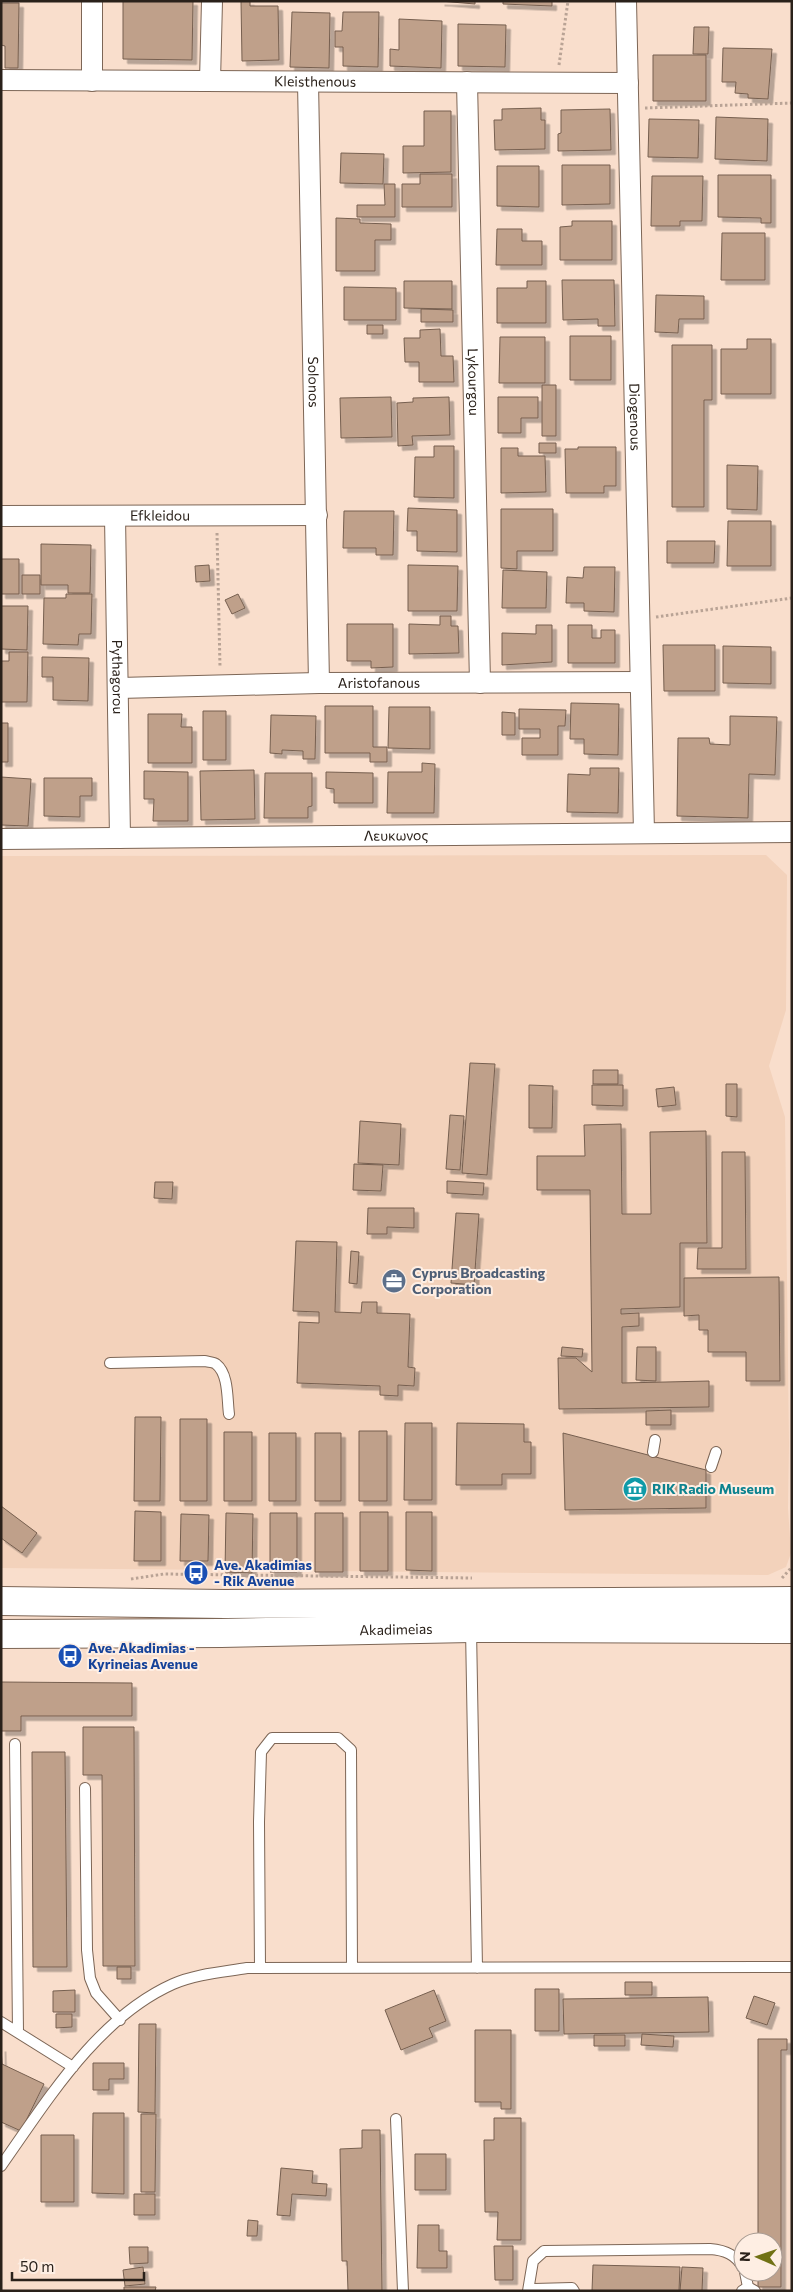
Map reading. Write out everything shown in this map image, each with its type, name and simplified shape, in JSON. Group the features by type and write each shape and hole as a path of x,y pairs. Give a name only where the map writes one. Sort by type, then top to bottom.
{"main road":[{"name":"Akadimeias","path":"1,1600 225,1604 792,1601"},
{"name":"Akadimeias","path":"1,1634 230,1633 471,1628 792,1628"}],"street":[{"path":"92,1 92,81"},
{"path":"210,81 212,1"},
{"name":"Diogenous","path":"626,1 644,833"},
{"name":"Kleisthenous","path":"1,80 628,83"},
{"name":"Solonos","path":"308,82 319,684"},
{"name":"Lykourgou","path":"467,82 480,683"},
{"name":"Efkleidou","path":"1,516 317,515"},
{"name":"Pythagorou","path":"115,516 120,838"},
{"name":"Aristofanous","path":"119,688 319,684 640,682"},
{"name":"Λευκωνος","path":"1,839 792,832"}],"lane":[{"path":"110,1362 205,1361 216,1363 222,1371 226,1384 228,1414"},
{"path":"654,1452 655,1440"},
{"path":"711,1468 716,1452"},
{"path":"471,1628 476,1968"},
{"path":"260,1968 259,1822 261,1752 272,1738 338,1738 351,1750 352,1968"},
{"path":"15,1744 18,2032"},
{"path":"85,1788 87,1950 90,1978 96,1993 120,2020"},
{"path":"1,2166 72,2066 89,2046 137,2006 174,1983 210,1974 260,1968 792,1967"},
{"path":"1,2022 72,2066"},
{"path":"396,2119 403,2291"},
{"path":"574,2291 572,2288 534,2289 530,2291 533,2261 544,2251 710,2249 721,2250 733,2255"}],"path":[{"path":"557,82 568,1"},
{"path":"628,108 792,103"},
{"path":"217,515 220,686"},
{"path":"640,619 792,598"}],"shaded area":[{"name":"Cyprus Broadcasting Corporation","path":"766,855 787,875 786,1010 769,1066 785,1117 788,1508 791,1553 786,1567 768,1575 1,1568 1,856"}],"building":[{"path":"123,1 193,1 192,60 123,59"},
{"path":"241,1 250,1 250,6 278,6 279,60 242,61"},
{"path":"440,1 475,1 475,4"},
{"path":"503,1 552,1 552,6 503,4"},
{"path":"1,3 19,3 18,68 5,68 5,46 1,45"},
{"path":"292,12 330,13 329,68 290,67"},
{"path":"343,12 379,12 378,67 343,66 343,47 335,47 335,31 342,31"},
{"path":"399,19 442,21 441,68 390,66 390,49 399,50"},
{"path":"458,24 506,25 505,67 458,66"},
{"path":"694,27 709,27 708,54 693,54"},
{"path":"723,48 772,49 768,99 748,98 748,94 735,93 736,82 722,82"},
{"path":"653,55 706,55 706,101 653,101"},
{"path":"541,108 541,120 545,120 545,149 495,150 494,120 502,120 502,109"},
{"path":"610,109 611,150 558,151 558,134 561,133 561,110"},
{"path":"424,111 451,111 451,172 403,173 403,146 424,146"},
{"path":"716,117 768,119 767,161 715,159"},
{"path":"649,119 699,120 698,158 648,157"},
{"path":"341,153 384,154 383,184 340,183"},
{"path":"562,165 610,165 610,204 562,205"},
{"path":"497,166 539,166 539,207 497,206"},
{"path":"420,174 452,174 452,207 402,207 402,184 420,184"},
{"path":"718,175 771,175 771,223 761,223 761,218 718,217"},
{"path":"652,176 703,176 702,221 680,221 680,226 651,226"},
{"path":"384,184 395,184 395,217 357,217 357,205 385,205"},
{"path":"336,218 360,219 360,223 391,224 391,240 375,240 375,271 336,271"},
{"path":"572,221 612,221 612,260 560,260 560,227 572,226"},
{"path":"497,229 522,229 522,241 542,241 542,265 496,265"},
{"path":"722,233 765,233 765,280 721,280"},
{"path":"562,280 614,280 615,326 598,326 598,319 563,320"},
{"path":"404,281 452,281 452,309 404,308"},
{"path":"527,281 546,281 546,323 497,323 497,288 527,288"},
{"path":"344,287 396,288 396,320 344,320"},
{"path":"656,295 704,296 704,319 679,319 678,333 655,332"},
{"path":"421,309 453,310 453,322 421,322"},
{"path":"367,325 383,325 383,334 367,334"},
{"path":"440,329 441,356 453,356 454,382 419,382 419,362 405,362 404,338 420,338 420,330"},
{"path":"570,336 611,336 611,380 570,380"},
{"path":"500,337 545,337 545,383 499,383"},
{"path":"747,339 771,339 771,394 721,394 721,349 747,349"},
{"path":"672,345 712,345 712,400 704,400 704,507 672,507"},
{"path":"542,385 556,385 556,436 542,436"},
{"path":"391,397 392,437 341,438 340,398"},
{"path":"449,397 450,435 412,436 413,445 398,446 397,403 413,402 413,398"},
{"path":"498,397 538,397 538,418 521,418 521,433 498,433"},
{"path":"539,443 556,443 556,453 539,453"},
{"path":"434,446 454,446 454,498 414,497 415,457 434,457"},
{"path":"578,447 616,447 616,486 604,486 604,493 566,493 565,449 578,449"},
{"path":"501,448 518,448 518,456 545,456 546,492 501,493"},
{"path":"727,465 758,466 757,510 727,509"},
{"path":"408,508 457,510 457,552 417,551 417,531 407,531"},
{"path":"501,509 553,509 553,551 517,551 517,569 501,568"},
{"path":"344,511 394,511 393,555 376,555 376,548 343,548"},
{"path":"728,521 771,521 771,566 727,566"},
{"path":"667,541 715,541 714,563 667,563"},
{"path":"41,544 91,545 90,593 68,593 68,585 41,585"},
{"path":"1,559 19,559 19,594 1,594"},
{"path":"209,565 210,581 196,582 195,566"},
{"path":"408,565 458,566 457,611 408,611"},
{"path":"584,567 615,567 614,612 584,611 584,603 566,603 567,577 583,578"},
{"path":"503,570 547,572 546,608 502,608"},
{"path":"22,575 40,575 40,594 22,594"},
{"path":"66,594 92,594 91,634 79,634 78,645 43,644 44,598 66,598"},
{"path":"238,594 245,608 232,614 225,600"},
{"path":"1,606 28,606 27,650 1,649"},
{"path":"440,616 451,616 451,626 458,626 459,653 409,654 409,624 440,625"},
{"path":"347,624 393,624 393,667 371,668 371,661 347,661"},
{"path":"536,625 552,625 552,662 502,665 502,633 536,634"},
{"path":"568,625 592,625 592,638 601,638 601,630 615,630 615,663 568,663"},
{"path":"663,645 715,645 715,691 664,691"},
{"path":"723,646 771,647 771,684 723,683"},
{"path":"9,652 28,652 27,702 1,702 1,661 9,661"},
{"path":"42,657 89,658 88,701 53,700 53,677 42,677"},
{"path":"571,703 619,704 618,755 584,754 584,739 570,739"},
{"path":"325,706 373,706 373,747 387,747 387,762 370,762 370,753 325,753"},
{"path":"389,707 430,707 430,749 388,748"},
{"path":"519,709 566,710 565,726 558,726 558,755 522,755 522,738 540,738 540,729 519,729"},
{"path":"203,711 226,711 226,760 203,760"},
{"path":"502,712 515,713 515,735 502,735"},
{"path":"148,714 182,714 181,727 192,727 192,763 148,763"},
{"path":"271,715 316,716 315,759 303,759 303,751 282,750 282,754 270,753"},
{"path":"730,716 777,717 775,775 749,774 748,818 677,816 678,738 709,738 710,744 730,745"},
{"path":"1,723 8,723 8,762 1,762"},
{"path":"422,763 435,764 434,813 387,813 388,772 422,772"},
{"path":"590,768 619,768 618,813 567,812 568,774 590,775"},
{"path":"254,770 255,819 201,820 200,771"},
{"path":"144,771 188,772 188,821 153,821 154,799 144,799"},
{"path":"326,772 373,773 373,803 334,803 334,789 326,788"},
{"path":"265,773 312,773 312,806 308,807 308,818 264,818"},
{"path":"1,777 31,779 28,826 1,825"},
{"path":"44,778 92,778 92,796 80,796 80,817 44,816"},
{"path":"470,1063 495,1064 487,1175 462,1173"},
{"path":"593,1070 618,1070 618,1084 593,1084"},
{"path":"726,1084 737,1084 737,1117 726,1116"},
{"path":"529,1085 553,1086 552,1128 529,1128"},
{"path":"592,1085 623,1085 623,1106 592,1105"},
{"path":"674,1087 676,1105 658,1107 656,1089"},
{"path":"450,1115 464,1116 460,1170 446,1169"},
{"path":"360,1121 401,1124 399,1165 358,1163"},
{"path":"621,1124 622,1214 651,1214 650,1132 706,1131 707,1243 680,1243 680,1307 621,1309 621,1314 639,1313 639,1326 622,1327 622,1383 709,1381 709,1407 559,1409 558,1358 576,1358 592,1372 590,1190 537,1190 537,1156 585,1156 584,1125"},
{"path":"722,1152 745,1152 746,1269 697,1269 698,1248 722,1248"},
{"path":"354,1164 383,1165 381,1191 353,1190"},
{"path":"447,1181 484,1183 483,1195 447,1193"},
{"path":"155,1182 173,1182 172,1199 154,1198"},
{"path":"368,1208 414,1208 414,1228 387,1227 387,1234 367,1234"},
{"path":"456,1213 479,1214 474,1285 451,1283"},
{"path":"296,1241 337,1242 335,1312 361,1313 362,1302 377,1302 377,1313 410,1314 408,1367 415,1368 414,1386 398,1385 398,1396 380,1395 380,1386 297,1383 299,1322 319,1323 319,1312 293,1311"},
{"path":"351,1251 359,1252 357,1284 349,1283"},
{"path":"779,1277 780,1381 746,1381 746,1352 708,1352 708,1330 699,1330 699,1315 684,1316 684,1278"},
{"path":"562,1347 583,1349 582,1357 561,1356"},
{"path":"637,1347 656,1347 656,1381 636,1380"},
{"path":"671,1410 671,1425 646,1425 646,1411"},
{"path":"135,1417 161,1417 160,1501 134,1501"},
{"path":"180,1419 207,1419 207,1501 180,1501"},
{"path":"405,1423 432,1423 432,1500 404,1500"},
{"path":"457,1423 524,1424 524,1442 531,1442 531,1474 502,1474 502,1485 456,1485"},
{"path":"359,1431 387,1431 387,1501 359,1501"},
{"path":"224,1432 252,1432 252,1501 224,1501"},
{"path":"269,1433 296,1433 296,1501 269,1501"},
{"path":"315,1433 341,1433 341,1501 315,1501"},
{"name":"RIK Radio Museum","path":"563,1433 706,1470 706,1508 565,1510"},
{"path":"1,1506 37,1533 22,1553 1,1538"},
{"path":"135,1511 161,1512 161,1561 134,1561"},
{"path":"360,1512 388,1512 388,1571 360,1571"},
{"path":"406,1512 432,1512 432,1571 406,1570"},
{"path":"226,1513 253,1514 252,1573 225,1572"},
{"path":"270,1513 297,1513 297,1572 270,1572"},
{"path":"315,1513 343,1513 343,1572 315,1572"},
{"path":"181,1514 209,1515 208,1561 180,1561"},
{"path":"1,1682 132,1683 132,1716 21,1716 21,1731 1,1731"},
{"path":"83,1727 134,1727 135,1966 103,1966 102,1775 83,1775"},
{"path":"32,1752 65,1752 67,1967 33,1967"},
{"path":"117,1967 131,1967 131,1979 117,1979"},
{"path":"625,1982 652,1982 652,1995 625,1995"},
{"path":"535,1989 559,1989 559,2031 535,2031"},
{"path":"75,1990 75,2012 53,2012 53,1991"},
{"path":"434,1990 446,2021 429,2028 433,2037 401,2050 385,2010"},
{"path":"754,1996 775,2003 767,2025 746,2018"},
{"path":"708,1997 709,2032 564,2034 563,1999"},
{"path":"56,2014 72,2014 72,2027 56,2028"},
{"path":"139,2024 156,2024 155,2113 138,2112"},
{"path":"475,2030 511,2030 511,2109 501,2109 501,2102 475,2102"},
{"path":"642,2034 674,2036 673,2047 641,2045"},
{"path":"594,2035 625,2035 625,2046 594,2046"},
{"path":"758,2039 787,2039 787,2050 781,2050 781,2232 758,2232"},
{"path":"1,2047 2,2064 44,2084 21,2131 1,2122"},
{"path":"93,2063 124,2063 124,2079 109,2079 109,2090 93,2090"},
{"path":"93,2113 124,2113 124,2194 92,2193"},
{"path":"141,2114 156,2114 155,2192 141,2192"},
{"path":"494,2118 521,2118 521,2240 497,2240 498,2212 485,2212 484,2140 494,2140"},
{"path":"362,2130 380,2130 382,2291 348,2291 347,2261 342,2261 340,2149 362,2148"},
{"path":"41,2135 74,2135 74,2202 41,2202"},
{"path":"415,2154 446,2154 446,2190 415,2190"},
{"path":"281,2168 313,2171 312,2183 327,2184 326,2196 292,2194 290,2216 277,2215"},
{"path":"134,2194 155,2194 155,2215 134,2215"},
{"path":"248,2220 258,2221 257,2236 247,2236"},
{"path":"418,2225 439,2225 439,2251 447,2251 447,2268 417,2268"},
{"path":"494,2246 513,2246 513,2280 495,2280"},
{"path":"129,2247 148,2247 148,2263 130,2264"},
{"path":"593,2265 680,2267 679,2291 592,2291"},
{"path":"143,2267 145,2284 125,2286 123,2270"},
{"path":"682,2267 703,2268 702,2291 680,2291"},
{"path":"758,2282 781,2282 781,2287 758,2287"},
{"path":"124,2287 156,2287 155,2291 124,2291"}],"place":[{"name":"Cyprus Broadcasting Corporation","path":"394,1281"},
{"name":"RIK Radio Museum","path":"635,1489"},
{"name":"Ave. Akadimias - Rik Avenue","path":"196,1573"},
{"name":"Ave. Akadimias - Kyrineias Avenue","path":"70,1656"}]}
